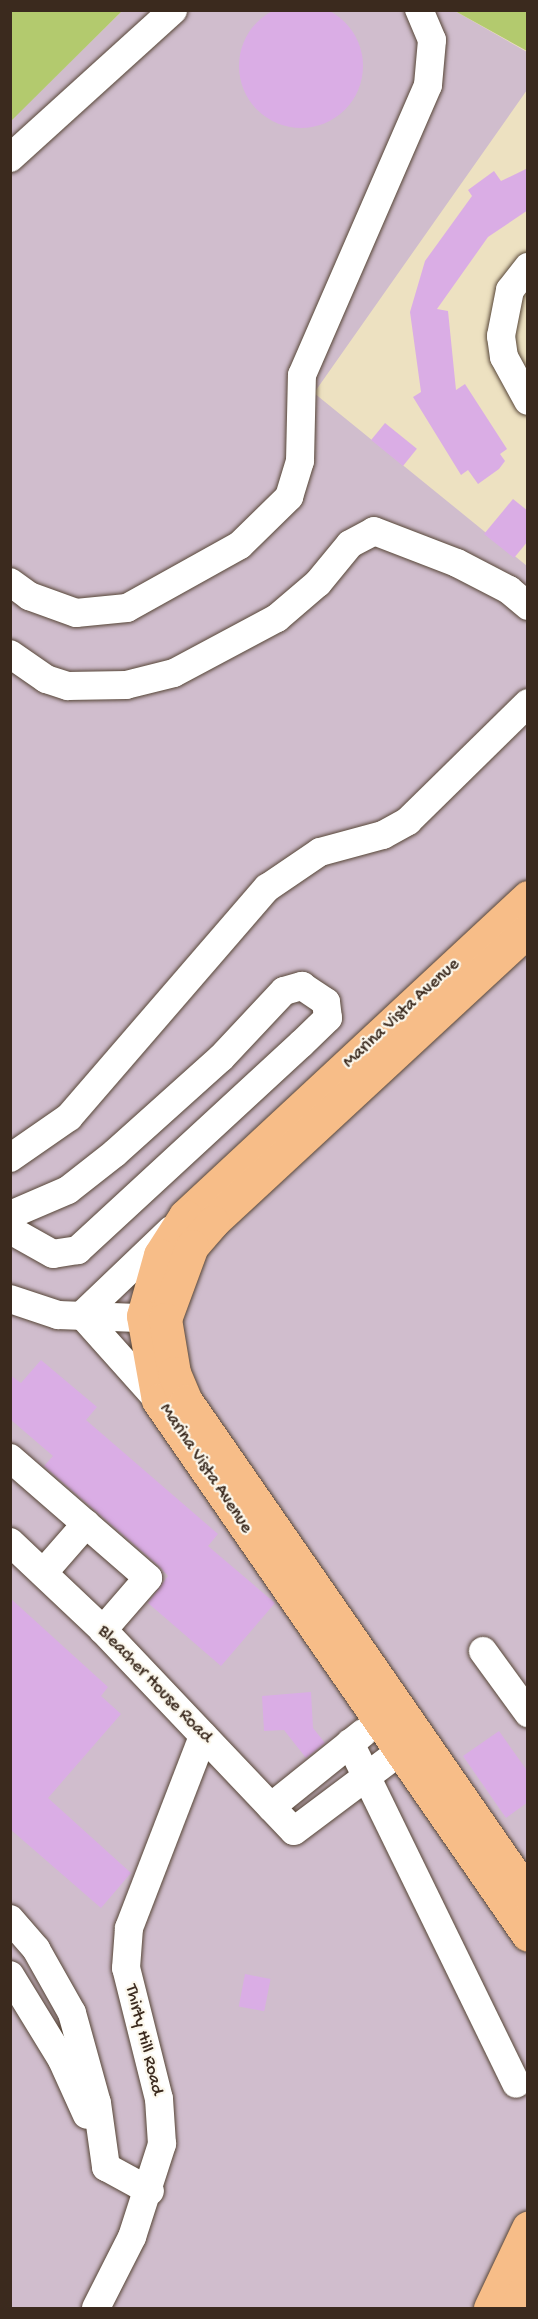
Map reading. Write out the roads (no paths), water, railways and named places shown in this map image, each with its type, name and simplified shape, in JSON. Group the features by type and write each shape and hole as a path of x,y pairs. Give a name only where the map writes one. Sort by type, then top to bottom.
{"main road":[{"name":"Marina Vista Avenue","path":"528,897 185,1216 160,1255 154,1317 158,1400 410,1744 528,1895"},
{"name":"Marina Vista Avenue","path":"389,1714 186,1401 154,1317 182,1266 213,1222 528,930"},
{"name":"Marina Vista Avenue","path":"410,1744 528,1935"},
{"path":"490,2308 528,2228"},
{"path":"516,2308 528,2283"}],"street":[{"path":"10,158 173,10"},
{"path":"10,582 29,596 76,613 127,608 240,545 289,497 300,461 302,375 428,85 432,40 419,10"},
{"path":"528,267 510,290 501,336 504,357 528,401"},
{"path":"10,654 46,679 68,686 126,685 174,673 277,618 318,583 350,544 374,531 457,563 509,590 528,606"},
{"path":"10,1158 69,1117 267,888 320,852 383,835 408,821 528,703"},
{"path":"10,1215 68,1190 115,1153 221,1058 284,991 302,986 326,1002 328,1018 78,1250 53,1254 10,1230"},
{"path":"82,1315 185,1216"},
{"path":"10,1299 42,1311 82,1315 154,1317"},
{"path":"82,1315 158,1400"},
{"path":"10,1458 82,1529 148,1578 110,1622"},
{"path":"50,1565 82,1529"},
{"name":"Bleacher House Road","path":"10,1542 50,1565 110,1622 203,1736 294,1831 367,1776"},
{"path":"483,1651 528,1713"},
{"path":"271,1807 389,1714"},
{"name":"Thirty Hill Road","path":"96,2308 110,2295 150,2192 162,2144 159,2100 126,1968 129,1928 203,1736"},
{"path":"350,1743 516,2084"},
{"path":"367,1776 410,1744"},
{"path":"10,1919 36,1949 72,2013 97,2103 106,2167"},
{"path":"10,1975 62,2060 106,2167 150,2192"}]}
